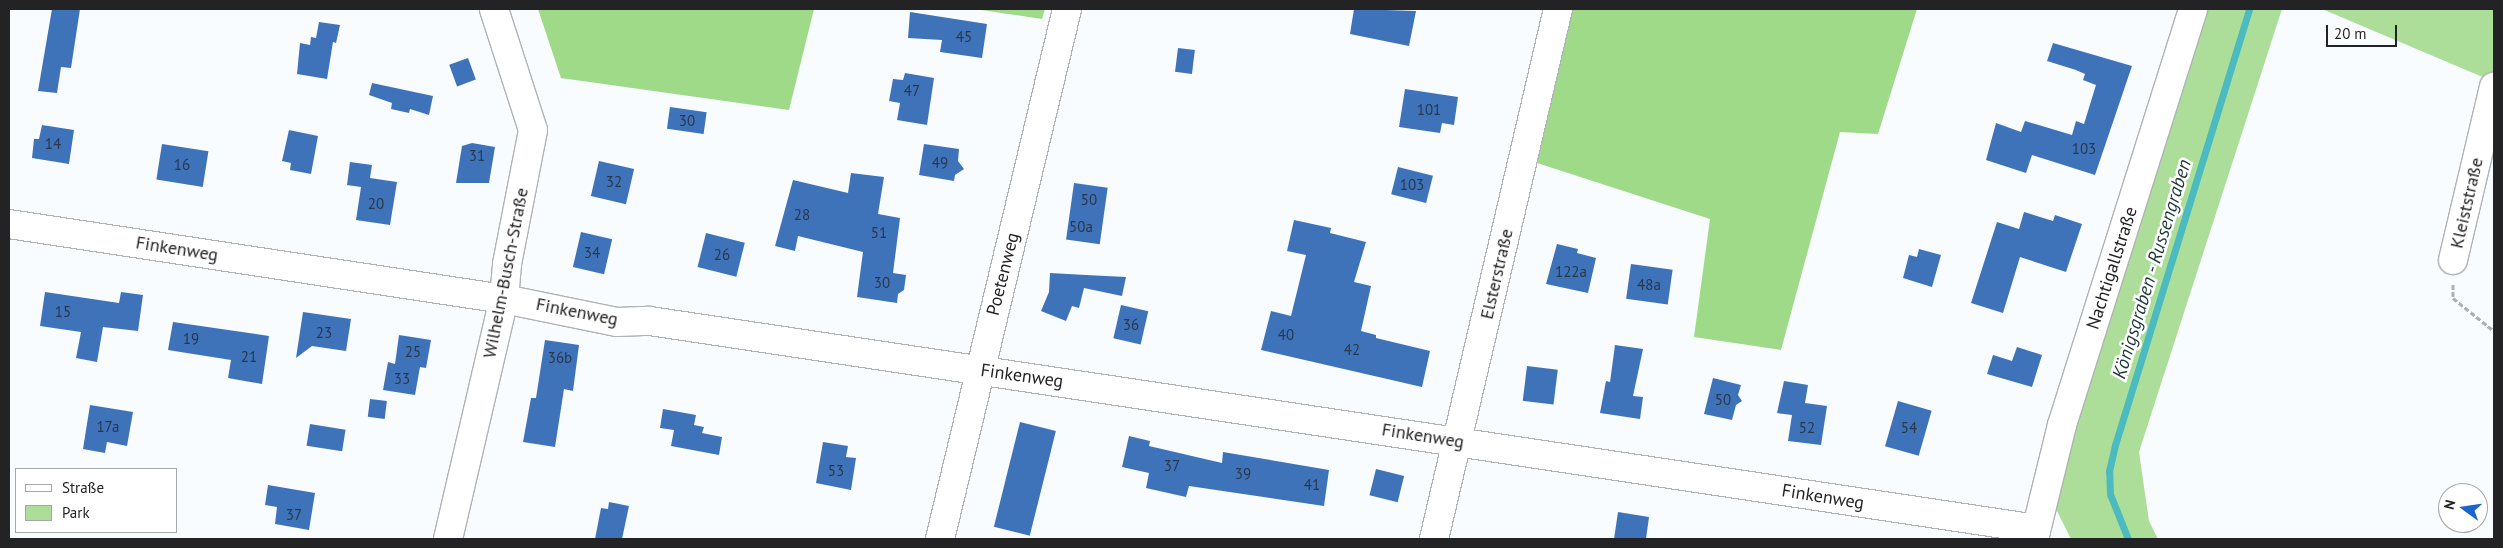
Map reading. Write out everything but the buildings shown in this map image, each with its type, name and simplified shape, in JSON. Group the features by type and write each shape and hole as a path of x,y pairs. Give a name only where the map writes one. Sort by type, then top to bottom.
{"street":[{"name":"Wilhelm-Busch-Straße","path":"448,539 504,299 507,264 533,130 494,9"},
{"name":"Poetenweg","path":"940,539 1067,9"},
{"name":"Elsterstraße","path":"1434,539 1558,9"},
{"name":"Nachtigallstraße","path":"2035,534 2062,425 2193,9"},
{"name":"Kleiststraße","path":"2453,260 2494,87"},
{"name":"Finkenweg","path":"9,224 504,299 617,322 650,321 980,370 1458,442 2035,534"}],"path":[{"path":"2453,260 2453,298 2494,331"}],"green space":[{"path":"538,9 814,9 789,110 561,78"},
{"path":"975,9 1045,9 1042,19"},
{"path":"1573,9 1917,9 1878,134 1840,132 1781,350 1694,337 1710,219 1534,162"},
{"path":"2200,9 2282,9 2139,452 2149,521 2158,539 2071,539 2053,503 2054,488"},
{"path":"2322,9 2494,9 2494,77 2492,81"}],"waterway":[{"name":"Königsgraben - Russengraben","path":"2128,539 2110,494 2109,471 2115,445 2249,9"}]}
